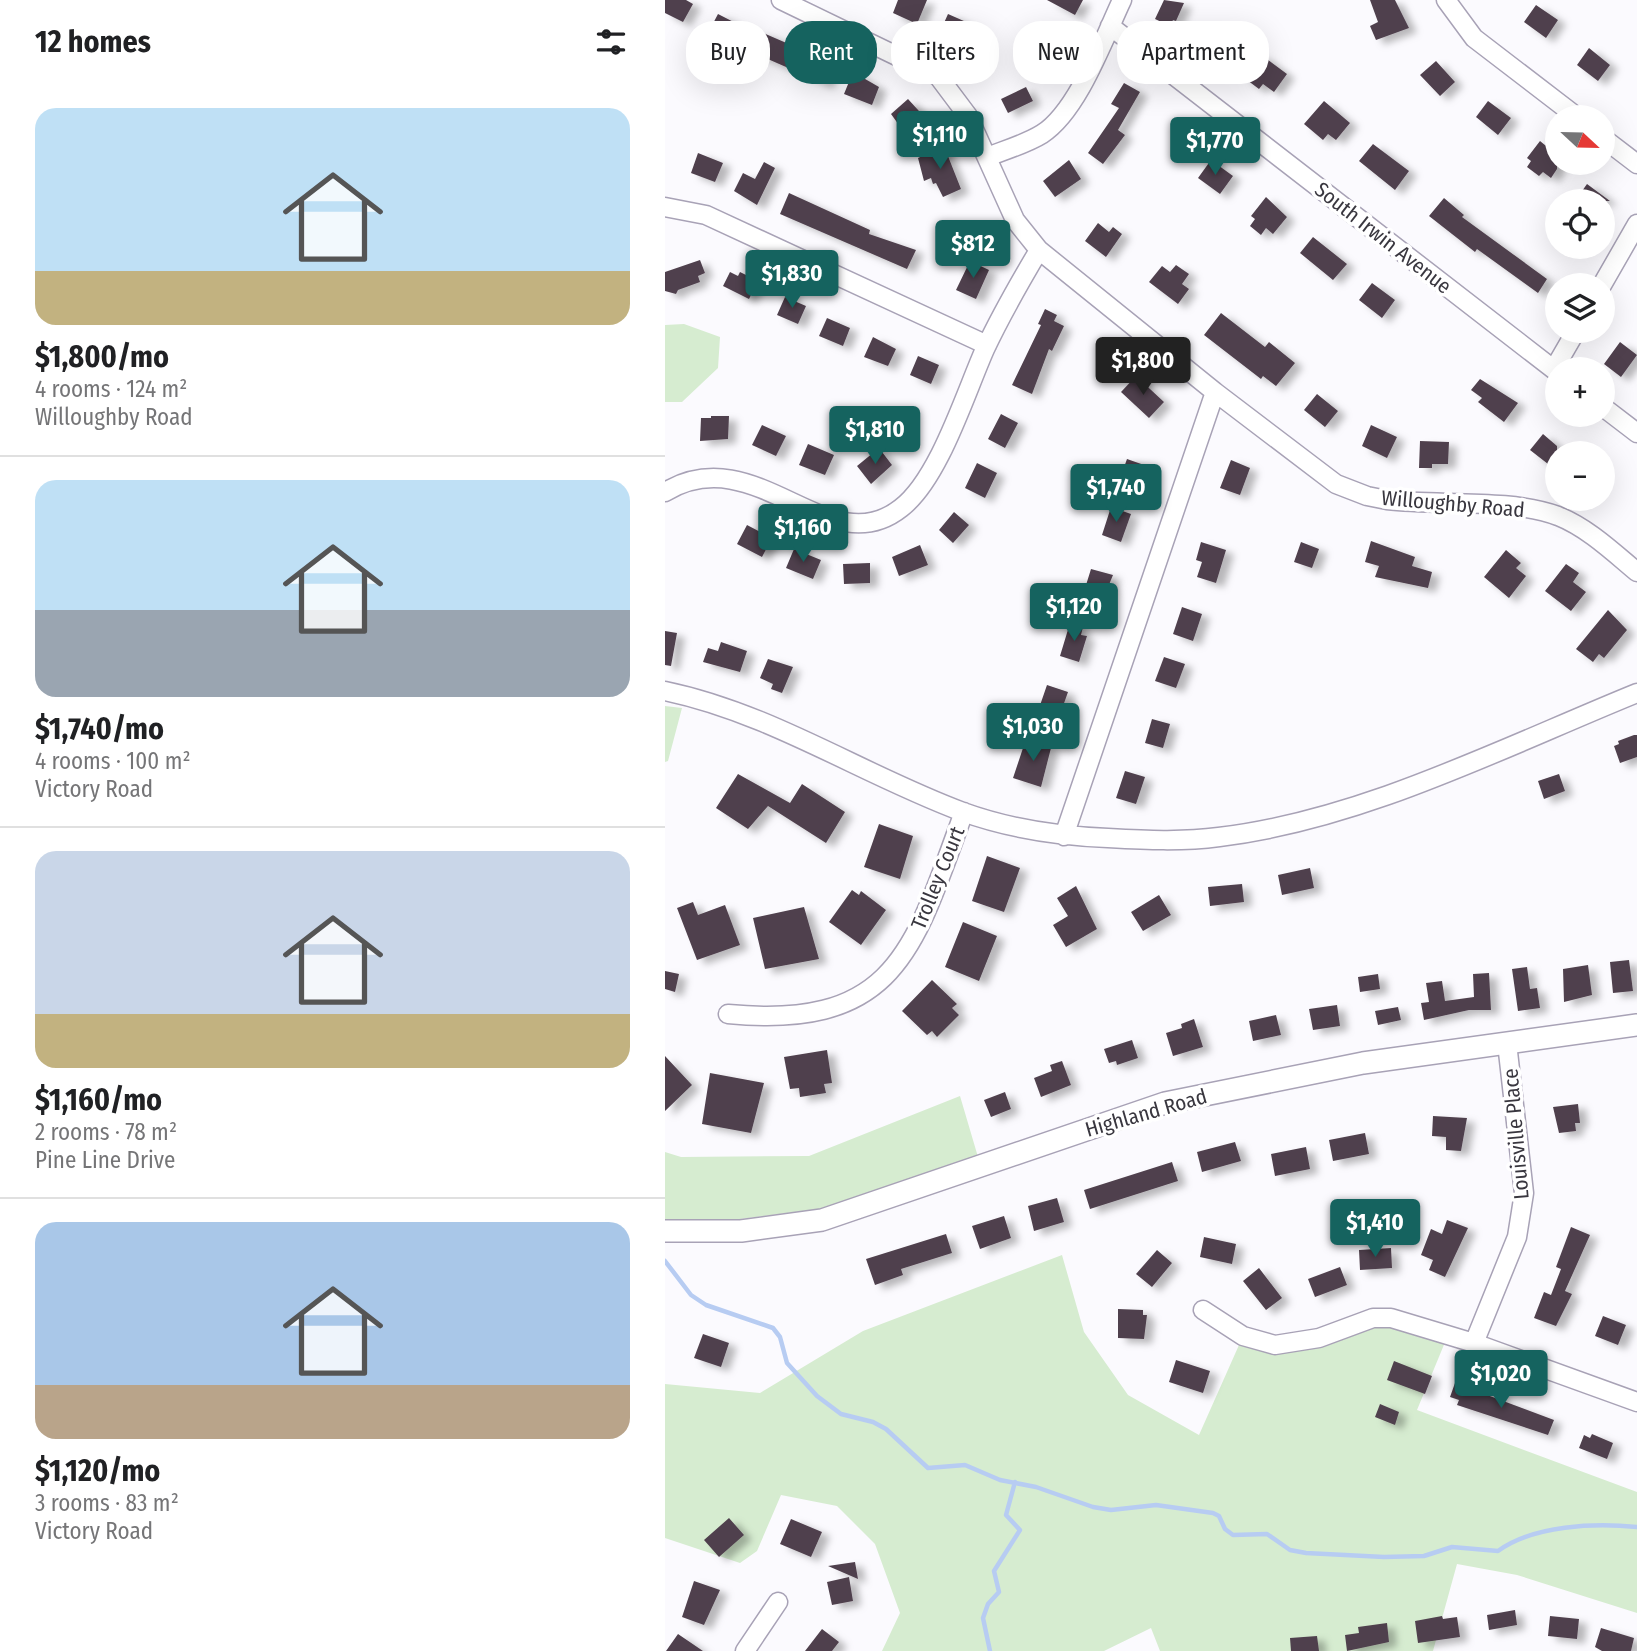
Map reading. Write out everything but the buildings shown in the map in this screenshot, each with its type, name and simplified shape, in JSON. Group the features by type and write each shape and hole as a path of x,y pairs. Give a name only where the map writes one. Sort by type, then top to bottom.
{"street":[{"name":"Willoughby Road","path":"781,0 938,75 963,107 1015,220 1039,250 1215,392 1328,478 1350,491 1387,500 1515,508 1558,516 1597,539 1637,572"},
{"path":"988,157 1029,141 1055,124 1078,89 1122,0"},
{"path":"1446,0 1474,38 1561,105"},
{"name":"South Irwin Avenue","path":"1109,26 1545,363"},
{"path":"1615,147 1637,164"},
{"path":"665,207 706,215 987,345"},
{"path":"1609,273 1637,224"},
{"path":"665,492 686,481 717,476 751,484 834,520 862,523 888,517 908,503 926,480 987,345 1039,250"},
{"path":"1065,836 1215,392"},
{"path":"1615,416 1637,433"},
{"path":"665,691 777,728 964,812 1065,836 1163,841 1208,838 1323,817 1367,803 1637,693"},
{"name":"Trolley Court","path":"728,1014 770,1018 826,1011 877,983 903,954 923,921 964,812"},
{"name":"Highland Road","path":"665,1231 741,1231 822,1220 1165,1103 1363,1063 1637,1025"},
{"name":"Louisville Place","path":"1474,1343 1517,1237 1524,1193 1507,1043"},
{"path":"1203,1310 1243,1336 1275,1345 1319,1338 1373,1318 1391,1318 1474,1343 1637,1402"},
{"path":"745,1651 778,1602"}],"green space":[{"path":"684,324 720,337 718,368 682,402 665,402 665,325"},
{"path":"665,706 682,708 668,761 665,762"},
{"path":"960,1096 978,1157 819,1209 732,1220 665,1221 665,1152 681,1157 809,1156"},
{"path":"1062,1255 1084,1332 1128,1395 1199,1435 1243,1336 1261,1342 1373,1318 1448,1335 1417,1410 1637,1492 1637,1613 1517,1575 1457,1564 1433,1651 1160,1651 1151,1628 1104,1651 882,1651 900,1613 875,1544 837,1506 781,1495 757,1551 740,1563 665,1538 665,1384 760,1393 863,1331"}],"waterway":[{"path":"665,1261 691,1295 706,1305 773,1328 780,1337 787,1363 817,1396 841,1414 873,1422 886,1429 928,1468 965,1465 1000,1480 1036,1487 1093,1507 1111,1510 1156,1505 1213,1513 1219,1516 1225,1529 1233,1535 1267,1534 1290,1550 1306,1553 1384,1557 1424,1556 1452,1547 1498,1551 1513,1542 1546,1531 1602,1525 1637,1527"},
{"path":"990,1651 983,1618 988,1604 999,1592 994,1571 1020,1530 1006,1515 1015,1482"}]}
